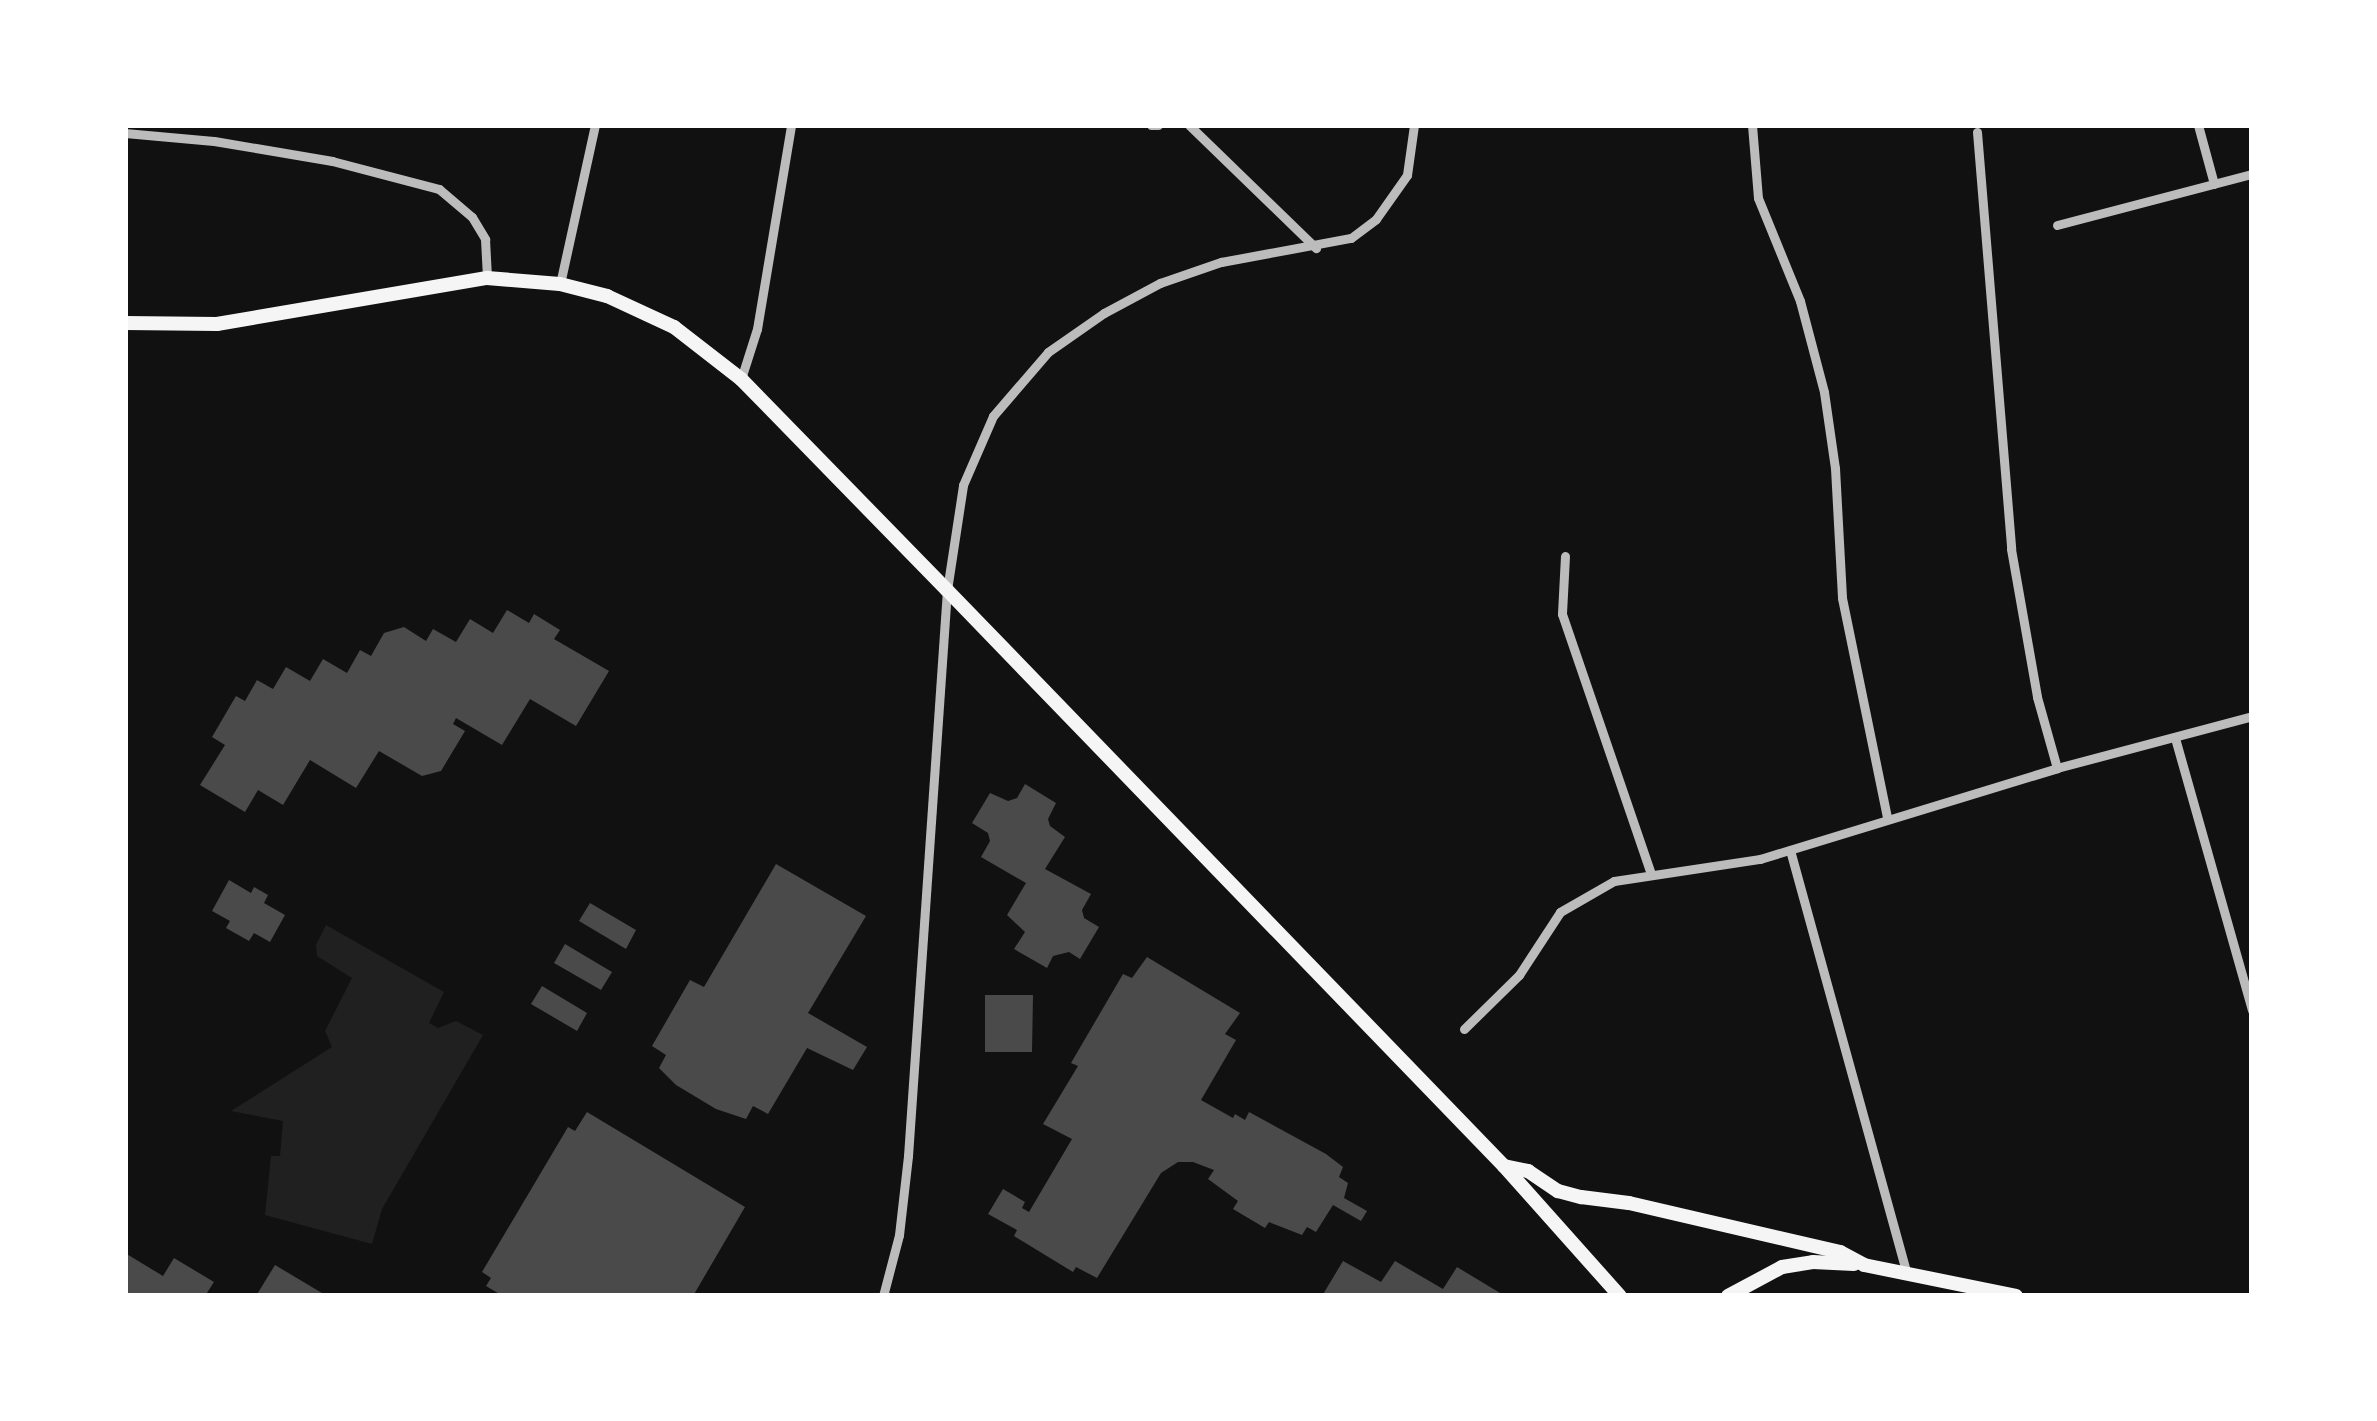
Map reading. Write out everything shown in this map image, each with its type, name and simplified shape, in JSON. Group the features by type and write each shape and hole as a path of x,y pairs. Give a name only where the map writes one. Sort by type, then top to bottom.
{"main road":[{"path":"125,323 217,324 487,278 560,284 607,296 674,327 742,379 1504,1166 1620,1296"},
{"path":"1504,1166 1528,1171 1570,1194 1629,1203 1840,1252 1864,1265"},
{"path":"1728,1296 1782,1267 1813,1262 1906,1272 2016,1296"}],"street":[{"path":"560,284 596,125"},
{"path":"742,379 757,329 791,125"},
{"path":"1189,125 1316,248"},
{"path":"883,1296 899,1235 908,1156 947,590 962,485 993,416 1048,352 1104,313 1160,283 1238,258 1316,248 1351,238 1376,219 1407,175 1414,125"},
{"path":"1752,125 1758,198 1800,302 1824,392 1834,468 1842,598 1887,818"},
{"path":"2198,125 2214,184"},
{"path":"1977,132 2011,549 2037,697 2058,768"},
{"path":"125,133 214,141 332,162 439,189 472,216 485,239 487,278"},
{"path":"2058,225 2252,174"},
{"path":"1565,556 1562,614 1651,874"},
{"path":"1464,1029 1519,975 1560,912 1596,888 1651,874 1704,870 1790,850 2058,768 2252,716"},
{"path":"2174,738 2252,1010"},
{"path":"1790,850 1906,1272"}],"shaded area":[{"path":"326,925 444,992 429,1023 438,1028 456,1021 483,1035 382,1209 372,1244 265,1215 271,1156 280,1156 283,1121 231,1111 332,1047 325,1031 352,978 317,956 316,945"}],"building":[{"path":"507,610 529,623 534,614 560,630 554,639 609,671 576,726 530,699 502,745 456,718 453,724 465,731 441,771 422,776 379,751 356,788 310,760 283,805 258,790 245,812 200,785 225,745 212,737 236,696 245,701 257,680 273,689 286,667 310,681 323,659 347,673 360,650 371,656 384,633 404,627 426,641 433,629 456,642 470,619 493,633"},
{"path":"1025,784 1056,803 1048,819 1050,826 1065,837 1045,869 1091,894 1082,910 1084,918 1099,927 1080,959 1069,952 1053,956 1047,968 1014,949 1025,932 1007,915 1026,883 981,857 990,841 988,833 972,823 990,793 1008,801 1017,798"},
{"path":"776,864 866,916 808,1013 867,1047 853,1070 807,1048 768,1114 753,1106 746,1119 716,1109 676,1085 659,1068 666,1055 652,1046 690,980 704,987"},
{"path":"229,880 251,893 254,887 268,895 264,903 285,915 270,942 254,933 249,941 226,928 230,921 212,911"},
{"path":"590,903 636,930 626,949 579,921"},
{"path":"565,944 612,972 601,990 554,963"},
{"path":"1147,957 1240,1013 1225,1034 1236,1040 1201,1100 1233,1118 1235,1114 1245,1120 1249,1112 1326,1154 1343,1167 1339,1177 1348,1183 1344,1198 1367,1211 1361,1221 1333,1205 1316,1232 1307,1227 1302,1235 1269,1222 1265,1228 1233,1209 1238,1201 1208,1179 1214,1170 1193,1162 1178,1162 1161,1173 1097,1278 1076,1267 1073,1272 1014,1236 1017,1230 988,1214 1003,1189 1025,1202 1022,1208 1029,1212 1072,1139 1043,1124 1078,1066 1071,1063 1123,974 1132,978"},
{"path":"542,986 587,1013 577,1031 531,1004"},
{"path":"985,995 1033,995 1032,1052 985,1052"},
{"path":"587,1112 745,1207 693,1296 503,1296 486,1286 491,1278 482,1272 568,1127 575,1131"},
{"path":"125,1253 163,1276 174,1258 214,1282 205,1296 125,1296"},
{"path":"1343,1261 1381,1282 1395,1261 1443,1289 1457,1267 1505,1296 1322,1296"},
{"path":"275,1265 327,1296 256,1296"}]}
